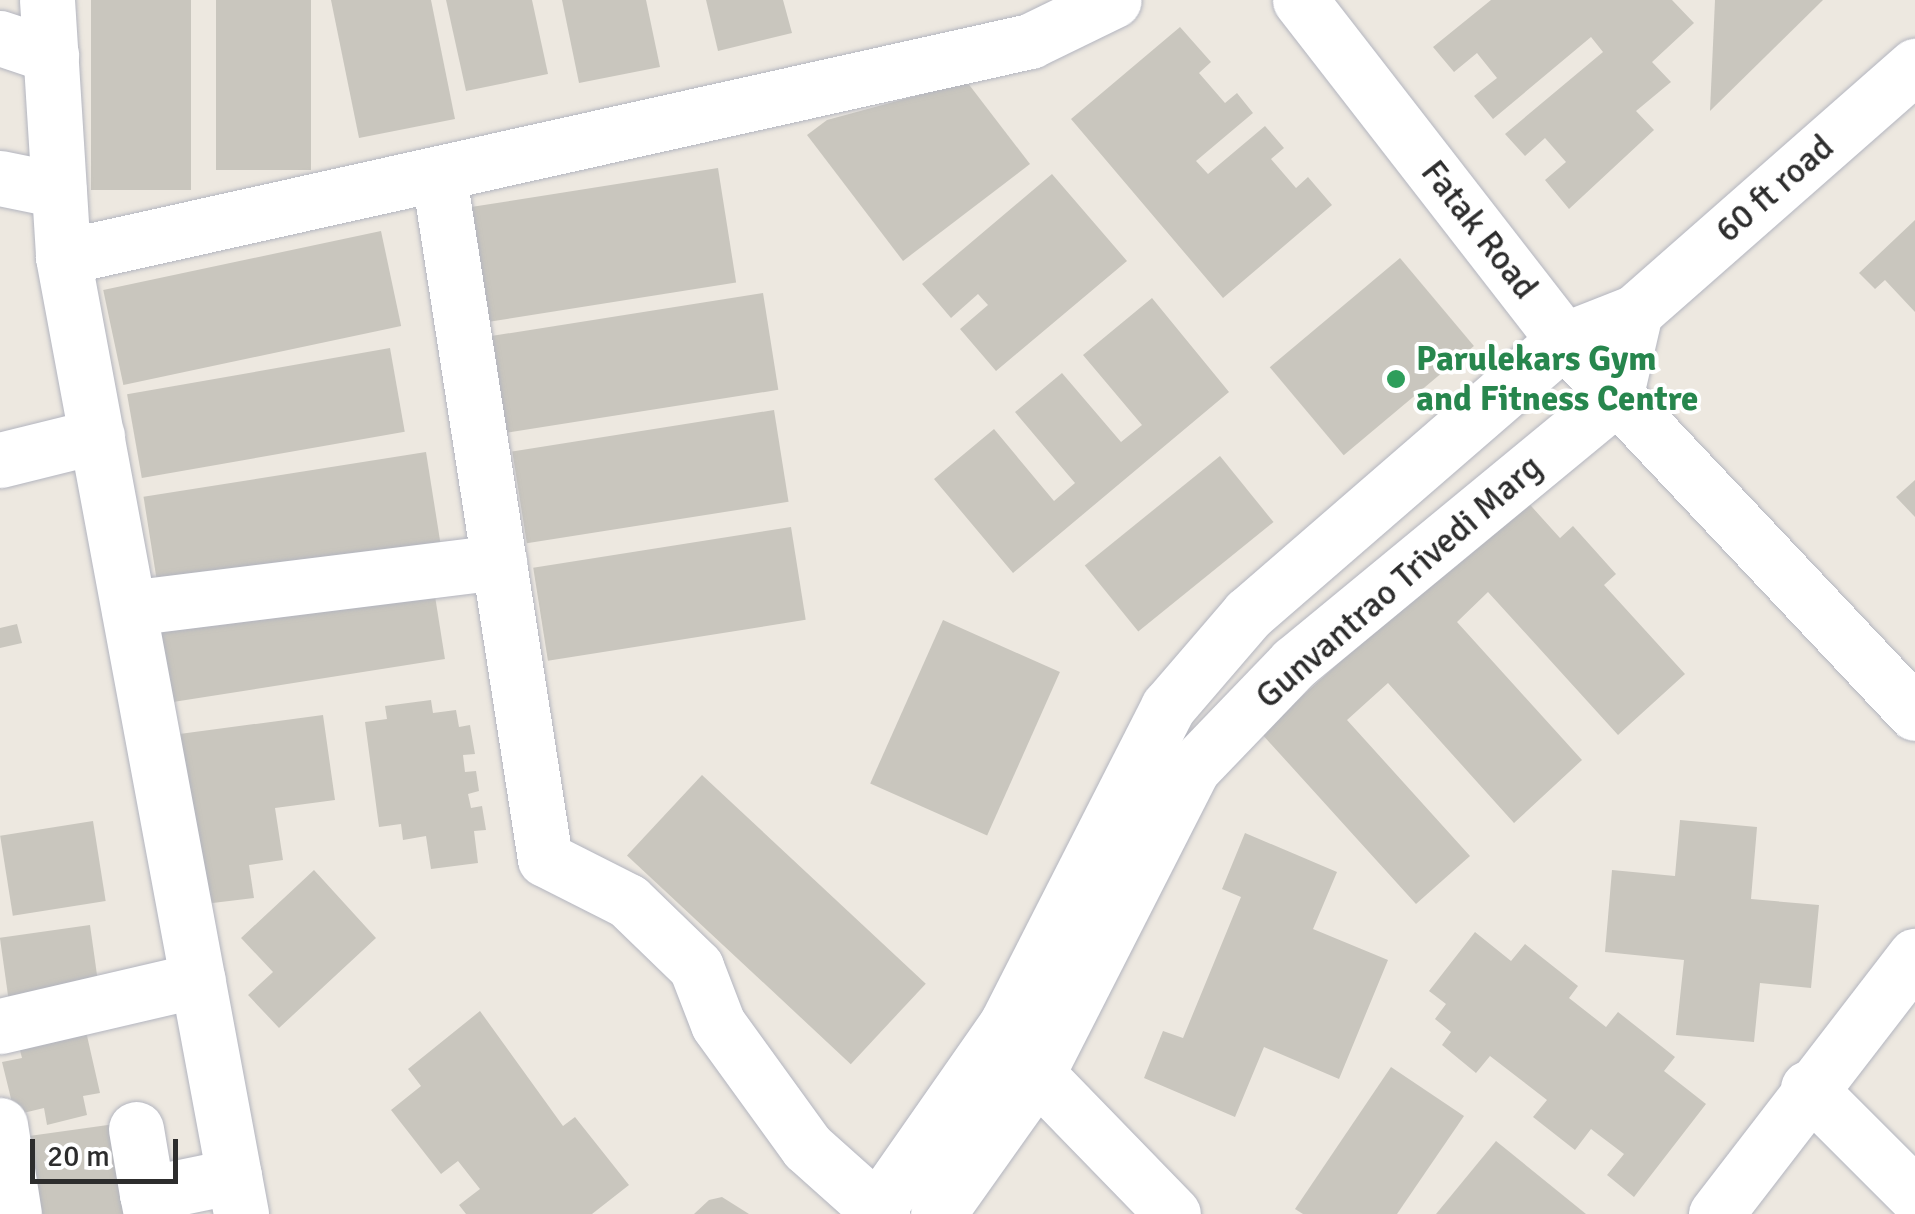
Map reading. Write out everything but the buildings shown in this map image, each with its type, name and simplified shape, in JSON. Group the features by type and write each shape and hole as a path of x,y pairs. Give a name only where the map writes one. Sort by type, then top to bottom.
{"street":[{"path":"47,0 63,257 238,1195 150,1204 136,1129"},
{"path":"63,257 439,177 1030,42 1114,0"},
{"name":"Fatak Road","path":"1300,0 1564,340 1915,713"},
{"path":"0,38 51,55"},
{"name":"60 ft road","path":"1636,312 1915,66"},
{"path":"0,145 56,173"},
{"path":"0,178 56,173"},
{"path":"439,177 545,858 628,901 696,967 718,1024 807,1147 878,1213 1007,1022 1056,981"},
{"path":"1171,756 1168,707 1248,614 1564,340 1636,312"},
{"path":"1615,398 1636,312"},
{"name":"Gunvantrao Trivedi Marg","path":"938,1214 1037,1074 1056,981 1171,756 1294,663 1615,398"},
{"path":"0,460 96,436"},
{"path":"128,608 500,562"},
{"path":"1716,1214 1808,1088 1915,956"},
{"path":"0,1026 198,980"},
{"path":"1037,1074 1174,1214"},
{"path":"1808,1088 1915,1195"},
{"path":"0,1125 14,1214"}],"place":[{"name":"Parulekars Gym and Fitness Centre","path":"1396,379"}]}
